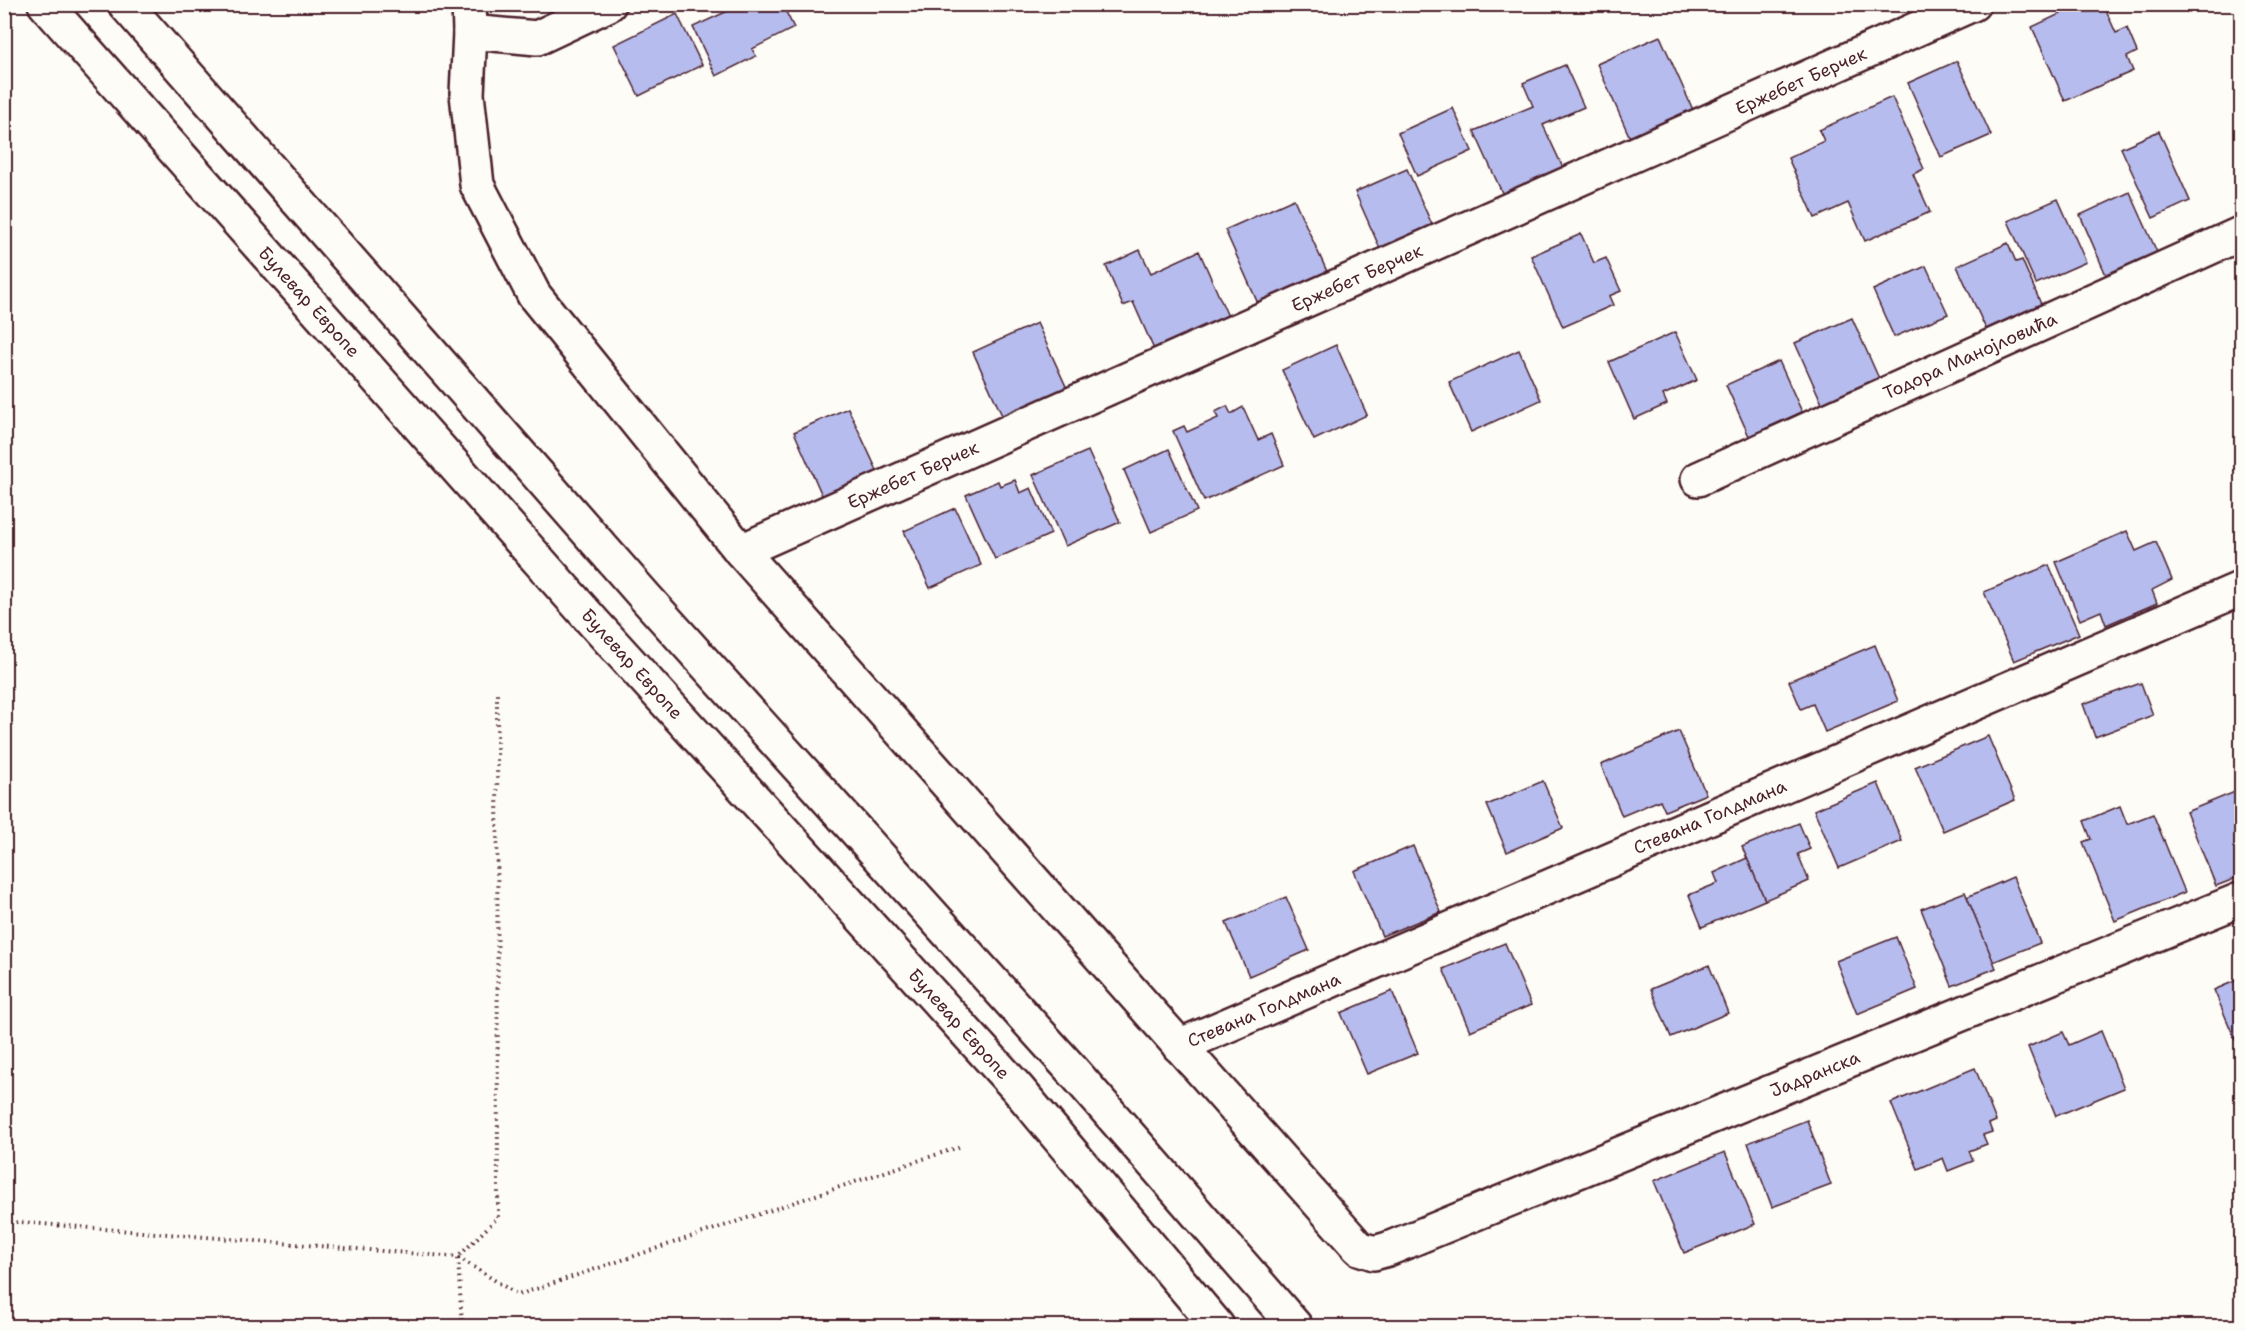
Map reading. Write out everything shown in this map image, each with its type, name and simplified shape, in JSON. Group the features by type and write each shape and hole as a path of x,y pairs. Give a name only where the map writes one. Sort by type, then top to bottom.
{"street":[{"name":"Булевар Европе","path":"45,4 587,616 1017,1088 1216,1326"},
{"path":"125,4 646,598 1049,1045 1295,1326"},
{"path":"609,4 537,38 469,18 467,94 477,185 528,285 741,551 1179,1046"},
{"name":"Ержебет Берчек","path":"741,551 1972,4"},
{"name":"Тодора Манојловића","path":"1698,479 2241,233"},
{"name":"Стевана Голдмана","path":"1179,1046 2241,588"},
{"name":"Јадранска","path":"1179,1046 1359,1248 1374,1253 2241,899"}],"path":[{"path":"462,1326 458,1257 498,1217 497,690"},
{"path":"4,1221 458,1257 518,1295 959,1147"}],"building":[{"path":"730,4 782,4 794,28 752,49 756,56 716,76 693,27 732,9"},
{"path":"2081,4 2103,4 2116,33 2127,28 2137,52 2127,57 2133,71 2065,101 2032,27"},
{"path":"677,14 702,65 639,96 614,45"},
{"path":"1660,36 1694,112 1631,140 1597,64"},
{"path":"1957,61 1991,135 1941,157 1908,83"},
{"path":"1565,65 1584,107 1543,125 1564,170 1504,197 1474,131 1533,106 1523,83"},
{"path":"1892,97 1924,169 1913,174 1930,212 1865,241 1848,203 1815,218 1788,158 1824,141 1819,130"},
{"path":"1453,108 1472,151 1417,176 1398,133"},
{"path":"2159,131 2190,201 2153,218 2121,148"},
{"path":"1407,169 1434,229 1382,253 1355,192"},
{"path":"2130,192 2157,252 2106,275 2080,215"},
{"path":"1294,199 1329,276 1260,308 1225,230"},
{"path":"2058,199 2086,262 2036,284 2008,221"},
{"path":"1581,234 1594,263 1606,258 1621,291 1609,296 1613,305 1563,327 1531,256"},
{"path":"2008,243 2016,262 2022,260 2041,304 1986,329 1957,266"},
{"path":"1140,250 1151,273 1199,251 1230,321 1156,354 1133,302 1123,306 1106,266"},
{"path":"1926,266 1948,314 1894,337 1873,290"},
{"path":"1852,318 1881,383 1824,408 1795,343"},
{"path":"1037,323 1069,393 1005,422 973,352"},
{"path":"1675,332 1697,380 1663,395 1667,404 1634,419 1609,362"},
{"path":"1336,345 1367,415 1314,440 1282,370"},
{"path":"1519,350 1541,400 1471,432 1449,382"},
{"path":"1779,361 1802,412 1749,436 1726,385"},
{"path":"1227,406 1231,414 1243,407 1258,440 1271,434 1284,465 1204,501 1173,431 1184,426 1187,432 1218,418 1215,412"},
{"path":"848,408 880,477 825,502 794,432"},
{"path":"1169,449 1197,511 1151,532 1124,470"},
{"path":"1088,451 1120,522 1065,546 1033,475"},
{"path":"1015,480 1020,493 1031,488 1051,534 995,559 966,495 998,481 1000,486"},
{"path":"955,508 981,565 930,588 904,531"},
{"path":"2127,531 2136,551 2156,542 2172,580 2152,590 2157,603 2106,625 2101,611 2080,620 2056,562"},
{"path":"2049,565 2079,634 2014,661 1984,592"},
{"path":"1875,645 1898,701 1825,732 1813,704 1801,709 1789,681"},
{"path":"2141,683 2153,715 2095,737 2083,704"},
{"path":"1679,731 1706,794 1665,811 1660,800 1622,816 1601,765"},
{"path":"1988,736 2015,800 1943,831 1915,767"},
{"path":"1543,781 1563,828 1507,852 1487,805"},
{"path":"1878,783 1902,841 1839,868 1814,810"},
{"path":"2242,789 2242,876 2216,886 2186,812"},
{"path":"2120,806 2127,824 2153,814 2185,892 2115,921 2083,842 2091,839 2084,821"},
{"path":"1799,823 1810,849 1798,854 1809,881 1765,900 1742,847"},
{"path":"1413,846 1441,912 1382,936 1354,871"},
{"path":"1747,858 1765,900 1702,927 1689,895 1718,883 1714,873"},
{"path":"2013,877 2040,943 1993,962 1967,897"},
{"path":"1965,892 1996,968 1952,986 1921,909"},
{"path":"1286,897 1309,950 1249,976 1226,923"},
{"path":"1896,937 1917,989 1857,1014 1836,961"},
{"path":"1505,943 1531,1005 1470,1031 1443,969"},
{"path":"1709,965 1728,1013 1671,1037 1651,989"},
{"path":"2242,978 2242,1056 2214,990"},
{"path":"1392,991 1418,1053 1367,1074 1341,1013"},
{"path":"2101,1031 2124,1088 2056,1116 2028,1047 2063,1032 2069,1045"},
{"path":"1975,1068 1996,1121 1989,1124 1992,1132 1983,1135 1987,1144 1969,1151 1973,1161 1948,1171 1943,1158 1918,1169 1891,1103"},
{"path":"1807,1120 1831,1185 1772,1207 1748,1143"},
{"path":"1725,1152 1755,1224 1684,1253 1654,1181"}]}
